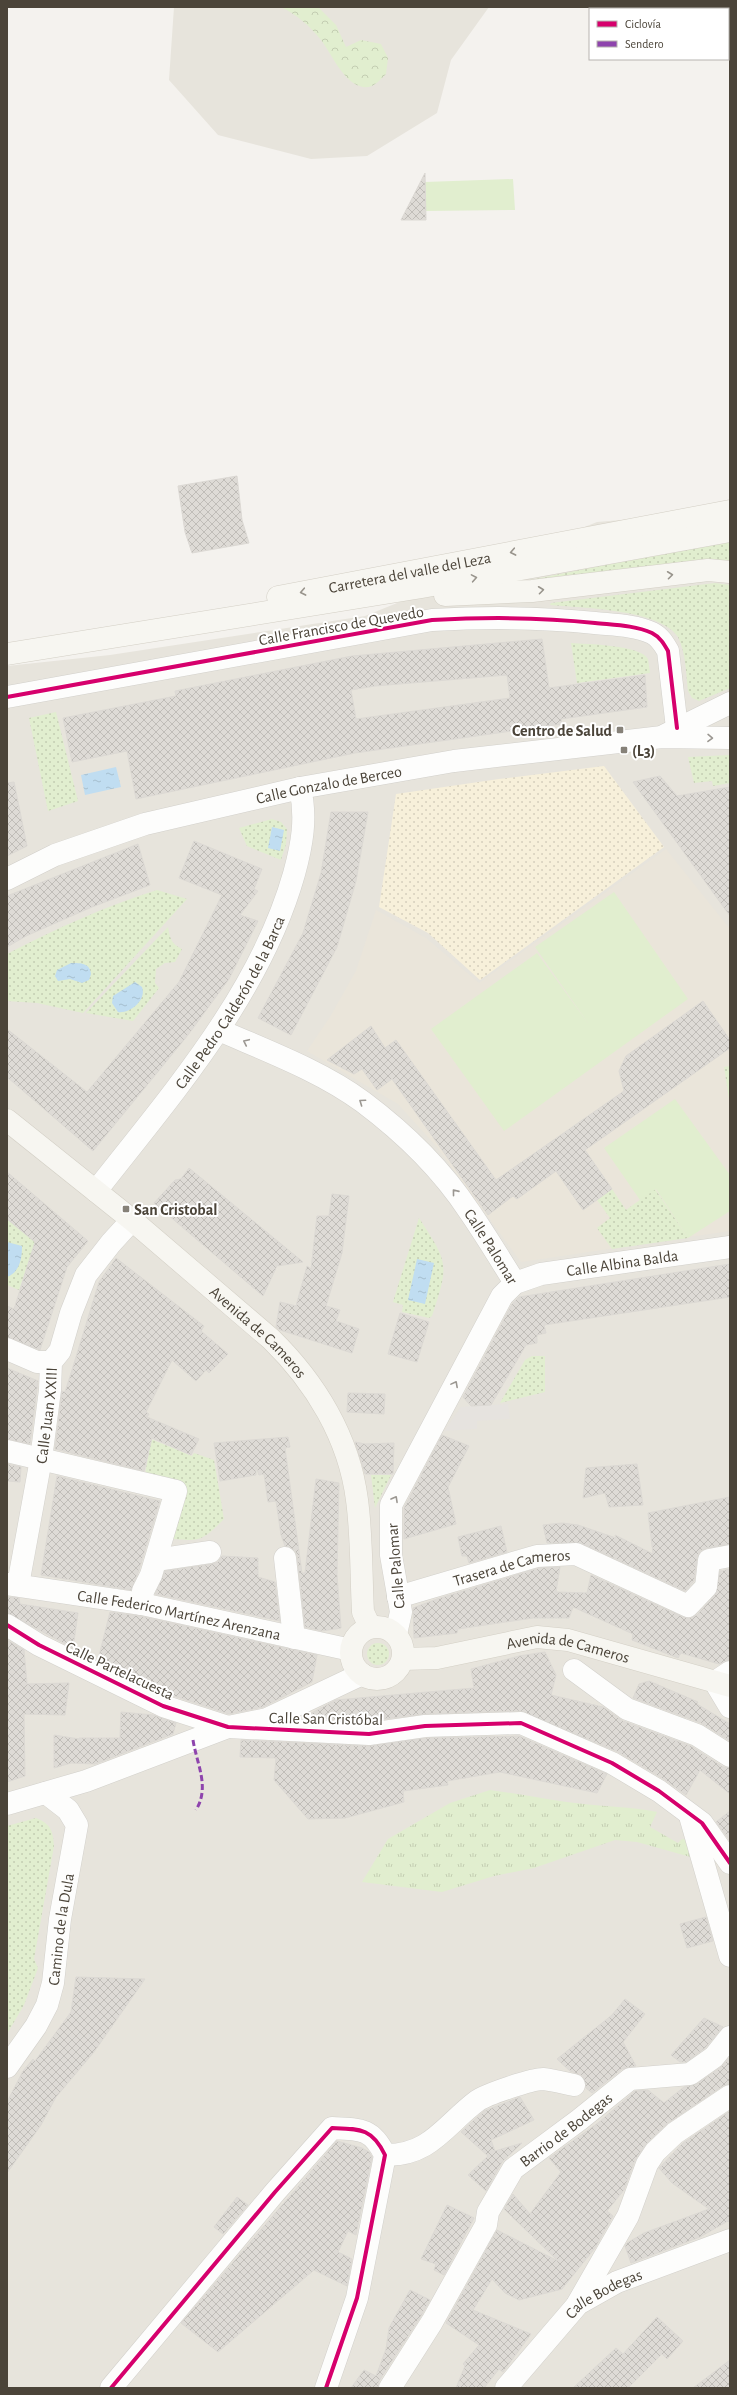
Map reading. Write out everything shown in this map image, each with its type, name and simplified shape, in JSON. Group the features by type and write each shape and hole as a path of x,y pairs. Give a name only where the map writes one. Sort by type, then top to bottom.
{"main road":[{"name":"Carretera del valle del Leza","path":"90,640 225,607 730,511"},
{"path":"547,546 612,544 730,521"},
{"name":"Carretera del valle del Leza","path":"7,654 238,618 730,531"},
{"path":"238,618 298,618 448,594 532,591 708,570 730,572"},
{"name":"Avenida de Cameros","path":"7,1120 132,1220 271,1339 290,1358 325,1404 347,1454 357,1499 363,1612 370,1627"},
{"path":"370,1627 384,1627 396,1634 401,1641 403,1659 399,1668 391,1675 381,1678 371,1678 362,1674 355,1668 351,1650 354,1640 361,1632 370,1627"},
{"name":"Avenida de Cameros","path":"403,1659 437,1658 538,1637 568,1640 725,1680"}],"street":[{"name":"Calle Francisco de Quevedo","path":"7,697 432,620 495,617 549,618 634,627 653,634 662,641 668,651 674,690 670,732"},
{"name":"Calle Francisco de Quevedo","path":"674,690 684,705 698,710 722,707"},
{"name":"Calle Gonzalo de Berceo","path":"670,732 722,707"},
{"name":"Calle Gonzalo de Berceo","path":"7,879 55,855 145,824 300,788 454,761 670,732 730,738"},
{"name":"Calle Pedro Calderón de la Barca","path":"96,1191 219,1030 265,952 286,902 302,845 304,808 300,788"},
{"name":"Calle Palomar","path":"219,1030 312,1072 362,1102 404,1137 444,1179 469,1210 515,1283 502,1296 391,1505 391,1555 401,1612 396,1634"},
{"name":"Calle Juan XXIII","path":"12,1585 41,1459 50,1390 51,1362 60,1351 71,1313 86,1275 111,1243 132,1220"},
{"name":"Calle Albina Balda","path":"515,1283 541,1274 730,1246"},
{"path":"7,1349 37,1362 51,1362"},
{"path":"7,1451 176,1491 156,1560 143,1590 142,1604"},
{"path":"156,1560 210,1552"},
{"name":"Trasera de Cameros","path":"398,1597 537,1556 576,1554 688,1606 706,1587 709,1560 730,1556"},
{"path":"285,1558 294,1638"},
{"name":"Calle Federico Martínez Arenzana","path":"12,1585 142,1604 351,1650"},
{"name":"Calle Partelacuesta","path":"7,1625 40,1645 163,1706 228,1727"},
{"path":"574,1670 627,1709 697,1735 730,1756"},
{"path":"7,1804 86,1782 228,1727 268,1719 362,1674"},
{"path":"725,1680 730,1707"},
{"name":"Calle San Cristóbal","path":"228,1727 369,1734 425,1726 520,1723 612,1762 660,1791 702,1823 730,1863"},
{"name":"Camino de la Dula","path":"7,2067 36,2026 47,2005 53,1983 60,1919 77,1826 68,1810 46,1793"},
{"path":"689,1813 730,1956"},
{"path":"709,1881 730,1915"},
{"name":"Barrio de Bodegas","path":"390,2388 436,2315 486,2225 488,2212 513,2169 580,2120 630,2079 690,2074 714,2057 730,2037"},
{"path":"385,2155 400,2155 415,2151 456,2121 478,2100 518,2084 542,2079 574,2085"},
{"path":"578,2304 628,2216 647,2164 655,2152 675,2133 730,2096"},
{"path":"111,2388 275,2192 332,2128 358,2129 377,2139 385,2155 356,2298 326,2388"},
{"name":"Calle Bodegas","path":"506,2388 578,2304 617,2282 730,2240"}],"shaded area":[{"path":"174,7 489,7 451,60 437,113 367,156 311,159 218,135 169,80"},
{"path":"730,511 730,2388 7,2388 7,666 110,655 365,616 597,522"},
{"path":"666,849 730,929 730,1231 521,1262 437,1147 398,1104 307,1051 330,1017 356,971 376,910 426,938 479,983"},
{"path":"508,1404 510,1419 477,1421 477,1429 444,1431 461,1407"}],"green space":[{"path":"281,7 318,7 336,25 346,47 361,40 381,44 388,58 386,74 376,84 370,87 363,87 356,84 344,74 321,40 312,30 298,17"},
{"path":"513,179 515,210 426,211 425,182"},
{"path":"730,540 730,563 510,584"},
{"path":"715,583 730,585 730,688 699,701 692,698 688,691 681,643 678,637 669,628 638,615 599,609 550,605 551,603"},
{"path":"571,643 612,646 625,648 643,654 648,659 650,673 577,683"},
{"path":"56,712 78,801 48,811 29,718"},
{"path":"730,755 730,783 713,786 712,781 694,783 688,757"},
{"path":"272,819 281,822 287,829 286,844 281,860 247,846 239,828"},
{"path":"157,890 187,899 83,1013 37,1003 7,1001 7,954 44,935 81,919"},
{"path":"614,892 688,999 504,1131 431,1029 537,953 590,1026 535,947"},
{"path":"168,927 169,934 175,945 182,949 175,962 165,963 156,969 155,983 159,988 133,1021 86,1013"},
{"path":"730,1066 730,1105 724,1067"},
{"path":"675,1099 730,1175 730,1211 688,1238 656,1189 640,1200 604,1148"},
{"path":"612,1189 626,1210 655,1189 688,1238 612,1249 597,1228 610,1218 597,1200"},
{"path":"419,1218 436,1245 443,1265 441,1285 432,1316 429,1318 402,1312 403,1305 393,1302"},
{"path":"7,1219 35,1242 19,1290 7,1285"},
{"path":"532,1356 545,1356 545,1392 500,1403 525,1360"},
{"path":"141,1435 192,1456 194,1453 214,1460 224,1519 205,1536 193,1540 167,1538 181,1487 145,1474 149,1453 139,1450"},
{"path":"371,1475 391,1475 375,1508"},
{"path":"378,1643 386,1646 389,1654 386,1662 378,1665 370,1662 367,1654 370,1646"},
{"path":"490,1790 572,1803 657,1812 650,1827 678,1843 682,1839 687,1840 694,1858 637,1842 615,1840 534,1868 494,1876 442,1892 362,1882 388,1839 450,1803"},
{"path":"36,1818 45,1823 52,1832 54,1846 34,1959 38,1968 24,2005 7,2034 7,1826"}],"sand":[{"path":"604,766 664,847 480,980 428,933 379,907 396,794"}],"water":[{"path":"116,767 121,787 85,795 81,775"},
{"path":"272,827 284,830 280,851 268,848"},
{"path":"71,963 84,964 87,966 91,974 89,980 82,983 70,979 58,981 55,976 57,970"},
{"path":"135,982 142,987 143,992 140,1001 128,1011 118,1012 112,1003 113,996"},
{"path":"7,1242 22,1246 21,1260 15,1272 7,1277"},
{"path":"417,1259 434,1263 425,1304 408,1300"}],"building":[{"path":"425,173 426,220 401,220"},
{"path":"237,476 242,520 249,543 192,553 185,532 178,486"},
{"path":"542,639 549,688 645,675 647,707 561,719 562,724 355,753 136,799 127,751 72,762 63,718 176,696 175,691 352,656","holes":["507,675 510,698 356,719 351,690 375,686"]},
{"path":"660,776 677,796 730,787 730,916 633,782"},
{"path":"14,782 27,846 7,856 7,783"},
{"path":"331,812 368,812 356,881 337,947 291,1035 258,1018 303,933 321,873"},
{"path":"194,841 262,869 254,889 258,891 240,915 258,921 229,979 188,1035 93,1151 7,1077 7,1029 87,1092 179,982 222,895 179,878"},
{"path":"138,844 150,885 92,907 26,936 7,947 7,896"},
{"path":"703,1001 730,1040 730,1048 585,1150 612,1189 583,1210 556,1171 517,1199 513,1196 488,1215 392,1079 377,1090 362,1069 354,1074 327,1060 371,1026 385,1048 396,1040 496,1180 624,1091 619,1071 626,1056"},
{"path":"189,1168 303,1262 277,1266 263,1296 154,1203 175,1180 181,1179"},
{"path":"7,1172 88,1241 67,1267 40,1350 7,1337 7,1306 14,1309 35,1242 7,1219"},
{"path":"332,1194 349,1196 342,1253 326,1306 340,1310 336,1321 359,1329 352,1353 280,1330 276,1327 280,1302 296,1306 307,1266 311,1269 317,1216 329,1216"},
{"path":"116,1258 204,1326 201,1331 228,1354 209,1373 206,1370 196,1381 172,1360 146,1412 149,1414 147,1417 199,1439 191,1455 152,1438 144,1471 55,1449 62,1391 65,1392 99,1282"},
{"path":"730,1264 730,1297 544,1325 546,1333 537,1335 537,1343 526,1345 491,1405 471,1406 463,1397 512,1304 519,1297"},
{"path":"400,1313 429,1322 417,1362 388,1354"},
{"path":"7,1368 38,1381 30,1444 7,1439"},
{"path":"348,1393 385,1394 384,1414 347,1412"},
{"path":"442,1435 469,1446 448,1487 456,1524 404,1539 404,1508"},
{"path":"288,1437 290,1447 285,1448 302,1573 305,1573 316,1479 339,1483 337,1575 341,1628 322,1631 305,1627 297,1556 295,1550 285,1546 281,1535 276,1501 268,1502 264,1474 259,1475 256,1467 256,1475 220,1481 214,1443"},
{"path":"355,1442 365,1444 394,1443 393,1474 365,1474"},
{"path":"7,1464 21,1467 20,1482 7,1481"},
{"path":"637,1464 643,1505 609,1507 605,1493 583,1498 586,1468"},
{"path":"57,1476 160,1501 139,1570 131,1590 41,1575"},
{"path":"730,1497 730,1544 707,1548 700,1551 697,1559 694,1581 685,1591 581,1543 547,1543 543,1525 562,1523 578,1525 616,1538 615,1535 653,1554 648,1513"},
{"path":"501,1526 507,1552 469,1563 467,1556 462,1556 458,1537"},
{"path":"222,1556 258,1558 258,1577 275,1582 280,1621 155,1594 165,1571 212,1564 218,1562"},
{"path":"560,1567 556,1592 587,1593 591,1575 683,1617 690,1618 697,1615 715,1595 720,1571 730,1569 730,1660 719,1664 681,1653 678,1658 632,1640 633,1634 573,1607 569,1618 533,1618 458,1629 457,1633 414,1638 413,1608 437,1599 539,1568"},
{"path":"7,1597 19,1598 20,1604 78,1613 73,1648 7,1613"},
{"path":"110,1612 140,1616 317,1655 312,1682 263,1707 229,1714 168,1694 98,1660"},
{"path":"7,1640 24,1650 27,1684 69,1683 65,1715 24,1714 25,1776 7,1782"},
{"path":"545,1652 556,1675 551,1695 603,1707 623,1721 691,1746 723,1767 730,1768 730,1794 700,1770 686,1795 665,1780 618,1752 521,1711 425,1714 368,1721 302,1718 336,1700 474,1688 471,1669 519,1656"},
{"path":"649,1681 698,1702 697,1704 730,1724 730,1741 701,1723 633,1698 639,1684"},
{"path":"121,1712 153,1715 176,1723 173,1734 95,1764 71,1763 54,1768 54,1735 79,1739 120,1738"},
{"path":"519,1736 607,1774 597,1793 500,1772 447,1781 448,1785 403,1791 404,1802 345,1818 308,1819 274,1780 276,1758 240,1757 241,1740 369,1746 426,1738"},
{"path":"730,1811 730,1841 716,1822"},
{"path":"706,1917 713,1941 687,1948 680,1924"},
{"path":"76,1977 145,1979 94,2052 56,2097 41,2125 7,2173 7,2102 23,2071 33,2059 35,2061 71,2012"},
{"path":"625,1999 645,2014 623,2042 636,2066 622,2069 592,2093 586,2088 583,2076 570,2071 557,2059 612,2015"},
{"path":"704,2018 723,2027 705,2048 686,2062 680,2062 671,2055"},
{"path":"730,2057 730,2084 723,2086 668,2123 645,2145 635,2160 624,2190 607,2211 613,2216 595,2248 562,2289 519,2300 505,2293 492,2279 473,2310 531,2334 503,2372 499,2369 484,2388 456,2388 465,2366 463,2364 479,2345 446,2323 497,2230 558,2261 504,2209 513,2194 530,2214 561,2172 549,2158 598,2123 635,2091 648,2090 664,2103 684,2087 697,2084 721,2067"},
{"path":"520,2097 534,2120 491,2140 495,2151 522,2143 502,2162 486,2191 468,2175 488,2156 461,2132 484,2111"},
{"path":"730,2111 730,2223 728,2221 700,2237 631,2263 625,2246 627,2243 644,2233 709,2209 672,2183 659,2168 683,2143"},
{"path":"337,2141 362,2148 369,2152 372,2157 356,2235 348,2231 338,2252 352,2259 347,2286 314,2270 218,2352 181,2323"},
{"path":"237,2197 248,2205 223,2234 214,2227"},
{"path":"447,2205 474,2218 444,2275 434,2270 436,2264 421,2259"},
{"path":"410,2290 430,2300 379,2381 378,2388 351,2388 364,2370 376,2376 386,2349 389,2328"},
{"path":"657,2317 683,2341 667,2359 662,2354 628,2388 573,2388 616,2348 623,2354"},
{"path":"730,2360 730,2388 693,2388"}],"marked path":[{"path":"193,1740 202,1784 202,1793 196,1810"}],"cycle path":[{"path":"7,697 432,620 473,618 534,619 624,626 638,628 652,633 663,643 668,651 677,728"},
{"path":"7,1625 39,1645 163,1706 228,1727 369,1734 425,1726 521,1723 612,1763 659,1791 702,1823 730,1863"},
{"path":"111,2388 275,2192 332,2128 350,2129 358,2130 370,2135 380,2146 385,2155 357,2298 326,2388"}],"place":[{"name":"Centro de Salud","path":"620,730"},
{"name":"(L3)","path":"624,750"},
{"name":"San Cristobal","path":"126,1209"}]}
